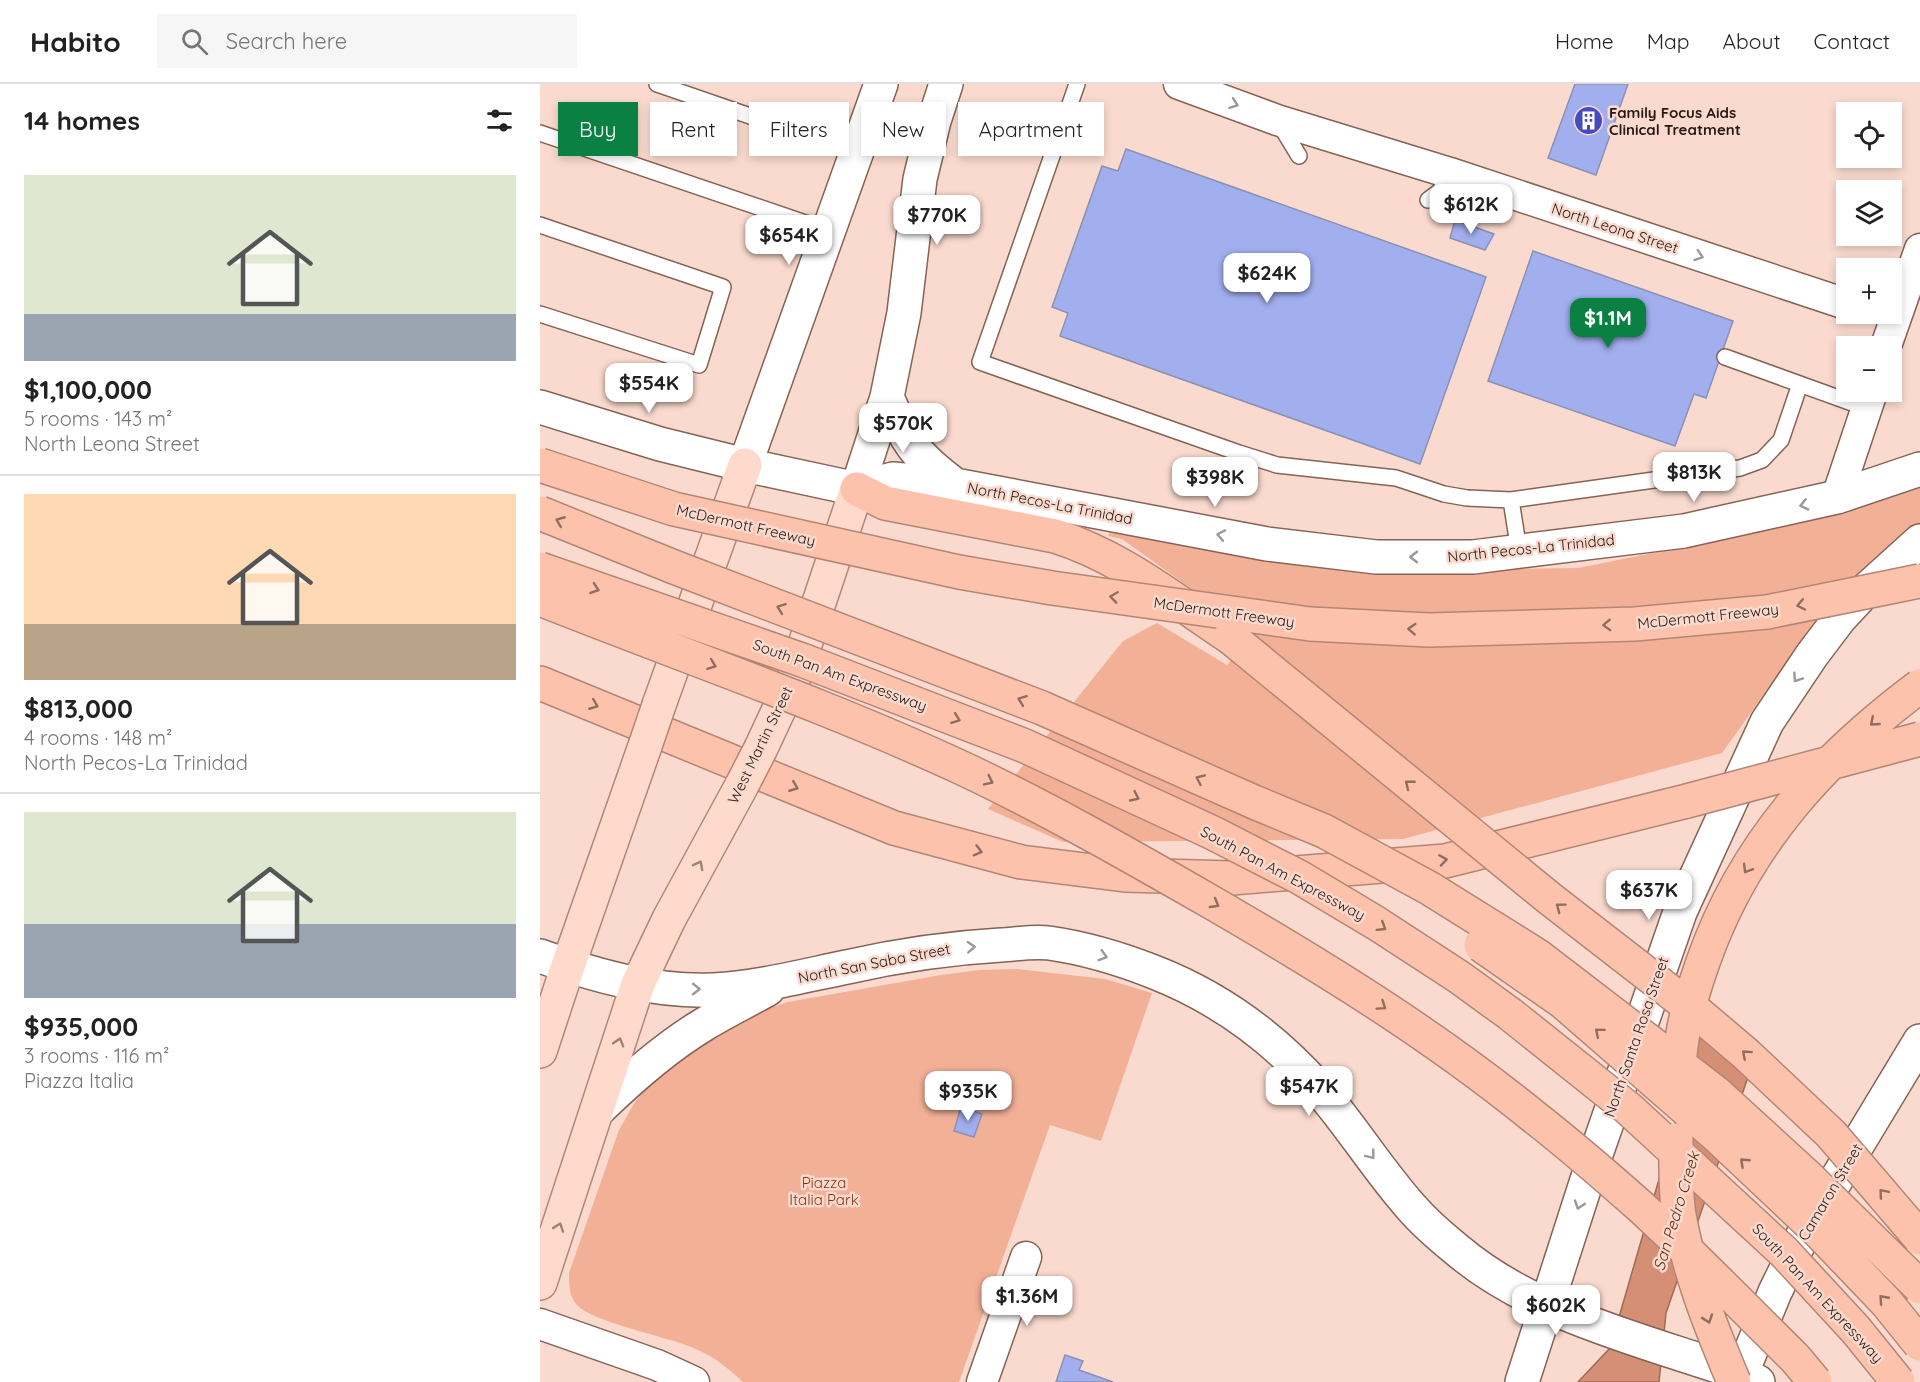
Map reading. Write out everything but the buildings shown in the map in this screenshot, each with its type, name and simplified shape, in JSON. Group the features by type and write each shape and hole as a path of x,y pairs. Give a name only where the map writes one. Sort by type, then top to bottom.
{"highway":[{"name":"McDermott Freeway","path":"540,465 674,509 960,572 1052,588 1310,624 1428,630 1635,624 1767,612 1920,581"},
{"path":"857,489 885,503 1055,536 1080,544 1131,570 1230,637 1540,891 1700,1015 1746,1054 1831,1134 1920,1238"},
{"path":"540,513 685,572 1042,708 1324,831 1429,888 1538,956 1715,1092 1809,1178 1920,1287"},
{"name":"South Pan Am Expressway","path":"540,569 802,660 1025,746 1214,833 1299,877 1376,923 1493,1001 1629,1109 1784,1252 1856,1330 1899,1382"},
{"path":"540,599 862,724 961,767 1044,808 1137,860 1349,984 1439,1045 1533,1115 1641,1207 1795,1358 1815,1382"},
{"path":"540,683 894,828 1021,862 1125,875 1232,878 1444,861 1687,801 1920,739"},
{"path":"1736,1377 1712,1331 1692,1272 1679,1212 1676,1088 1683,1032 1693,990 1715,927 1763,841 1800,794 1843,748 1920,686"},
{"path":"1254,802 1402,893 1563,1002 1717,1136 1821,1234 1886,1302 1920,1344"}],"main road":[{"path":"540,1051 554,961 645,746 881,84"},
{"name":"West Martin Street","path":"540,1283 638,984 669,919 761,748 794,677 887,397 904,313 920,179 934,121 946,84"},
{"path":"887,397 901,430 914,450 928,465 955,485"},
{"name":"North Pecos-La Trinidad","path":"540,407 660,444 857,489 893,479 955,485 1267,544 1376,556 1473,557 1684,531 1837,497 1920,469"},
{"name":"North Santa Rosa Street","path":"1522,1382 1586,1183 1680,912 1767,722 1840,618 1867,589 1920,541"},
{"name":"North San Saba Street","path":"554,961 638,984 670,990 716,990 786,980 895,956 949,948 1046,943 1094,953 1155,973 1202,995 1248,1022 1318,1089 1412,1209 1457,1251 1507,1285 1548,1304 1586,1321 1736,1377"},
{"path":"599,1108 631,1078 675,1044 703,1025 786,980"},
{"name":"Camaron Street","path":"1736,1377 1804,1233 1920,1041"}],"street":[{"name":"North Leona Street","path":"1179,84 1277,120 1450,173 1836,301"},
{"path":"1885,327 1920,249"},
{"path":"1837,497 1868,402"},
{"path":"982,1382 1026,1257"},
{"path":"540,1324 657,1365 694,1382"}],"lane":[{"path":"1077,84 980,362 1278,465 1396,478 1444,494 1467,498 1511,500 1740,468 1762,460 1781,440 1800,384"},
{"path":"664,85 749,115"},
{"path":"1277,120 1299,156"},
{"path":"540,133 829,231"},
{"path":"1428,200 1440,191 1450,173"},
{"path":"540,225 723,287 699,365 540,314"},
{"path":"1725,357 1800,384 1836,392"},
{"path":"1511,500 1519,551"}],"green space":[{"path":"1920,482 1920,523 1894,544 1785,665 1722,753 1403,839 1063,842 988,809 1123,641 1157,623 1227,665 1253,633 1122,539 1108,536 1115,524 1381,571 1578,568 1802,523"},
{"name":"Piazza Italia Park","path":"1017,969 1105,979 1152,993 1101,1141 1050,1125 959,1382 743,1382 722,1364 704,1353 598,1317 576,1304 569,1285 569,1273 619,1130 635,1102 654,1077 705,1036 754,1013 788,1002 941,975 979,970"}],"water":[{"name":"San Pedro Creek","path":"1705,1021 1754,1060 1666,1313 1659,1382 1578,1382 1610,1348"}],"place":[{"name":"Family Focus Aids Clinical Treatment","path":"1588,121"}]}
